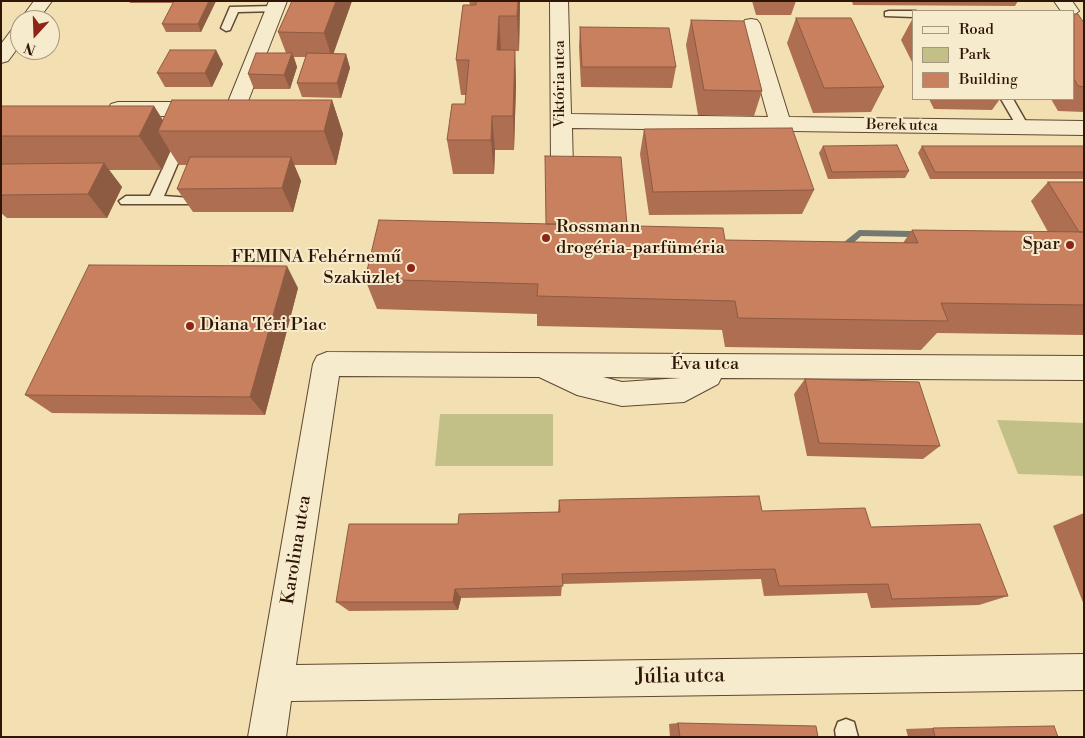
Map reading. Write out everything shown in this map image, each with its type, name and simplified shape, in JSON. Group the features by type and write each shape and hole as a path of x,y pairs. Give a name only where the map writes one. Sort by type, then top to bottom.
{"street":[{"name":"Viktória utca","path":"560,1 562,168"},
{"path":"101,108 246,109 276,5"},
{"path":"751,24 782,124"},
{"path":"1,57 10,45"},
{"name":"Berek utca","path":"560,121 1084,128"},
{"name":"Karolina utca","path":"267,737 327,364 540,364 576,383 622,394 684,390 708,376 714,365"},
{"name":"Éva utca","path":"714,365 1084,368"},
{"name":"Júlia utca","path":"276,683 1084,672"}],"lane":[{"path":"226,28 234,9 276,5"},
{"path":"889,14 912,14"},
{"path":"1008,100 1023,127"},
{"path":"155,201 198,108"},
{"path":"126,201 186,201"}],"green space":[{"path":"440,414 553,414 553,466 435,466"},
{"path":"997,420 1084,423 1084,476 1018,474"}],"building":[{"path":"174,1 209,1 198,24 162,24"},
{"path":"292,1 336,1 324,33 278,32"},
{"path":"476,1 518,1 517,16 499,16 497,50 515,50 513,116 492,116 491,140 447,140 452,104 465,104 469,60 456,60 463,5 476,5"},
{"path":"1075,14 1078,14 1084,23 1084,87 1078,86 1075,81"},
{"path":"796,18 851,18 884,87 824,88"},
{"path":"691,20 744,21 762,91 704,90"},
{"path":"580,27 669,28 676,67 582,67"},
{"path":"170,50 216,50 205,73 157,73"},
{"path":"256,53 292,53 284,75 248,74"},
{"path":"307,53 346,54 337,83 297,83"},
{"path":"172,100 332,100 324,131 158,131"},
{"path":"1,106 154,106 139,136 1,136"},
{"path":"792,128 814,190 653,192 644,129"},
{"path":"897,145 909,171 832,172 823,146"},
{"path":"922,146 1084,146 1084,172 935,172"},
{"path":"545,156 621,157 627,225 546,224"},
{"path":"190,157 291,157 282,188 177,189"},
{"path":"104,163 88,194 1,195 2,164"},
{"path":"1048,182 1084,182 1084,232 1079,232"},
{"path":"379,220 723,228 725,240 918,243 912,230 1084,232 1084,305 941,303 948,321 738,318 735,301 537,296 538,284 365,279"},
{"name":"Diana Téri Piac","path":"89,265 287,266 250,397 25,395"},
{"path":"805,379 919,382 940,446 819,443"},
{"path":"759,496 762,511 865,508 871,527 980,524 1008,596 892,599 888,584 779,586 775,569 562,574 563,586 455,589 453,602 336,602 349,524 458,524 459,514 560,512 559,500"},
{"path":"678,723 816,726 818,737 680,737"},
{"path":"1054,726 1058,737 935,737 933,728"}],"waterway":[{"path":"839,245 846,245 859,233 911,234"}],"place":[{"name":"Rossmann drogéria-parfüméria","path":"546,238"},
{"name":"Spar","path":"1070,245"},
{"name":"FEMINA Fehérnemű Szaküzlet","path":"411,268"},
{"name":"Diana Téri Piac","path":"190,326"}]}
